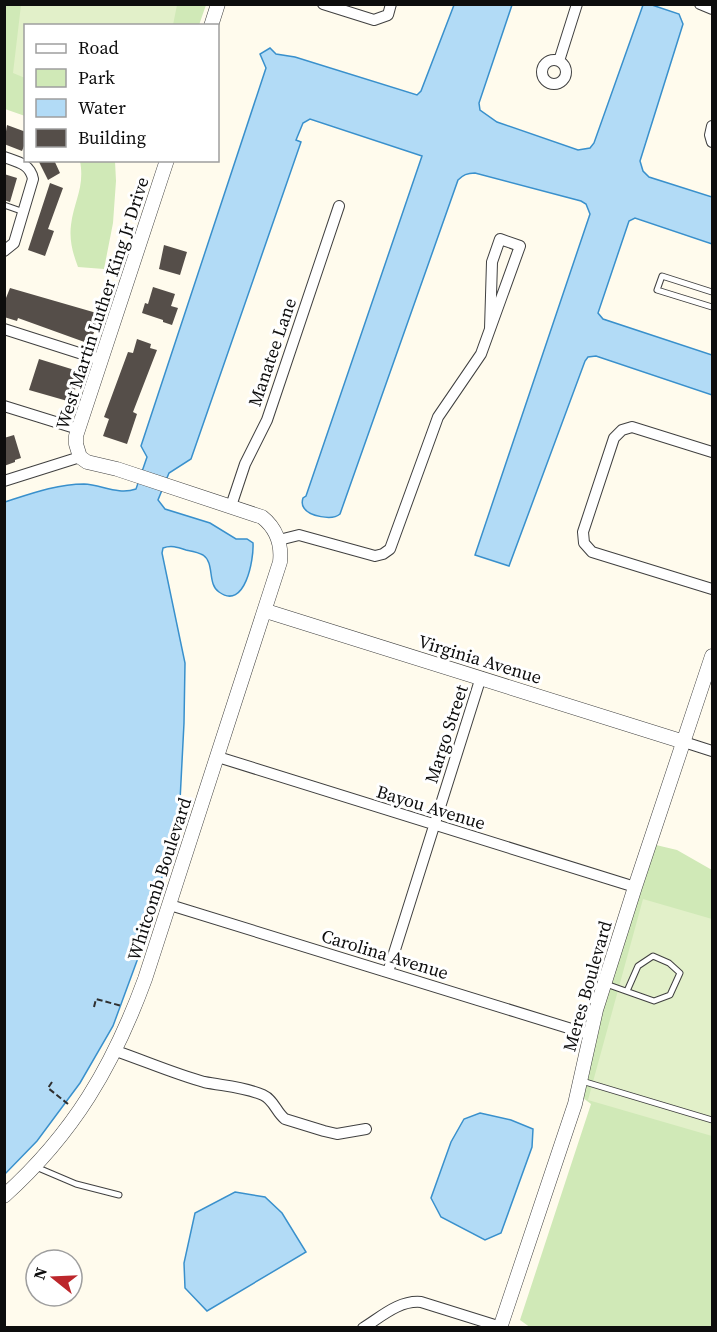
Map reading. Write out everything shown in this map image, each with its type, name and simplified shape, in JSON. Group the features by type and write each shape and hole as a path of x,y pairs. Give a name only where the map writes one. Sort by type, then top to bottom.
{"street":[{"path":"212,24 218,4"},
{"path":"323,4 374,20 389,10"},
{"path":"559,61 577,4"},
{"path":"700,4 712,9"},
{"path":"712,126 710,135 712,142"},
{"path":"4,157 24,164 32,174 33,183 14,243 4,251"},
{"name":"West Martin Luther King Jr Drive","path":"80,457 76,440 78,429 166,162"},
{"name":"Manatee Lane","path":"231,506 245,464 267,420 339,206"},
{"path":"4,481 80,457 93,464 138,475 262,517 271,525 279,540 299,535 375,556 383,554 390,549 438,417 481,354 520,246 501,239 492,262 490,329"},
{"path":"4,329 101,360"},
{"path":"4,406 78,429"},
{"path":"712,452 632,427 622,430 615,438 583,532 584,543 592,552 712,589"},
{"name":"Whitcomb Boulevard","path":"4,1196 35,1166 87,1102 116,1051 140,993 170,905 266,611 280,562 279,540"},
{"name":"Virginia Avenue","path":"266,611 684,742"},
{"name":"Meres Boulevard","path":"500,1327 565,1135 605,983 712,656"},
{"name":"Margo Street","path":"388,972 481,677"},
{"path":"684,742 712,751"},
{"name":"Bayou Avenue","path":"218,757 635,887"},
{"name":"Carolina Avenue","path":"170,905 591,1035"},
{"path":"116,1051 202,1081 263,1095 272,1101 285,1119 337,1134 366,1129"},
{"path":"363,1328 400,1305 410,1302 421,1302 500,1327"}],"lane":[{"path":"4,205 24,212"},
{"path":"712,292 662,276 657,290 712,307"},
{"path":"605,983 627,991 654,1000 670,995 680,973 669,963 653,956 638,966 627,991"},
{"path":"581,1080 712,1120"},
{"path":"35,1166 76,1184 119,1195"}],"path":[{"path":"94,1007 96,999 128,1008"},
{"path":"52,1082 48,1088 71,1105"}],"green space":[{"path":"21,4 177,5 173,24 24,24 24,78 13,73"},
{"path":"5,5 206,5 199,24 24,24 24,116 5,109"},
{"path":"80,162 115,162 113,223 104,269 78,267 72,247 72,216 80,186"},
{"path":"656,845 677,850 712,870 712,1327 531,1328 520,1320 591,1104 583,1098 602,1012"},
{"path":"643,899 712,919 712,1136 588,1100"}],"water":[{"path":"454,5 512,5 479,103 480,110 497,122 578,150 590,148 594,143 643,5 652,5 679,14 683,24 640,161 643,171 649,177 712,197 712,244 635,218 629,221 598,313 603,319 712,355 712,395 596,356 588,357 509,566 475,555 590,214 586,204 581,201 475,173 467,174 458,180 340,514 326,517 307,511 302,505 303,498 306,496 422,156 310,119 303,123 296,140 301,142 191,459 169,473 158,500 165,509 210,523 236,539 247,539 253,543 250,571 241,589 235,595 228,596 215,588 209,563 203,555 174,547 163,548 162,553 185,663 179,820 138,958 113,1026 80,1083 37,1141 5,1174 5,502 74,484 123,491 136,489 147,457 141,446 266,68 260,54 270,48 276,54 295,57 417,95 421,91"},
{"path":"480,1113 511,1120 533,1129 532,1147 501,1233 485,1240 441,1217 431,1198 451,1142 464,1119"},
{"path":"235,1192 265,1197 282,1213 306,1252 207,1311 185,1288 184,1263 195,1213"}],"building":[{"path":"7,125 24,131 22,151 4,144"},
{"path":"39,162 55,162 60,173 48,180"},
{"path":"4,174 17,178 10,202 4,200"},
{"path":"50,183 63,188 48,229 54,231 45,256 28,250"},
{"path":"164,245 187,252 180,275 159,269"},
{"path":"153,287 175,294 171,306 178,308 172,325 142,313 145,303 148,304"},
{"path":"10,288 100,314 90,344 18,318 17,321 4,317 4,303"},
{"path":"137,339 151,344 150,348 157,350 133,412 137,414 127,444 103,436 109,419 104,417 128,352 133,353"},
{"path":"39,359 81,372 71,402 29,390"},
{"path":"14,435 21,458 4,466 4,438"}]}
